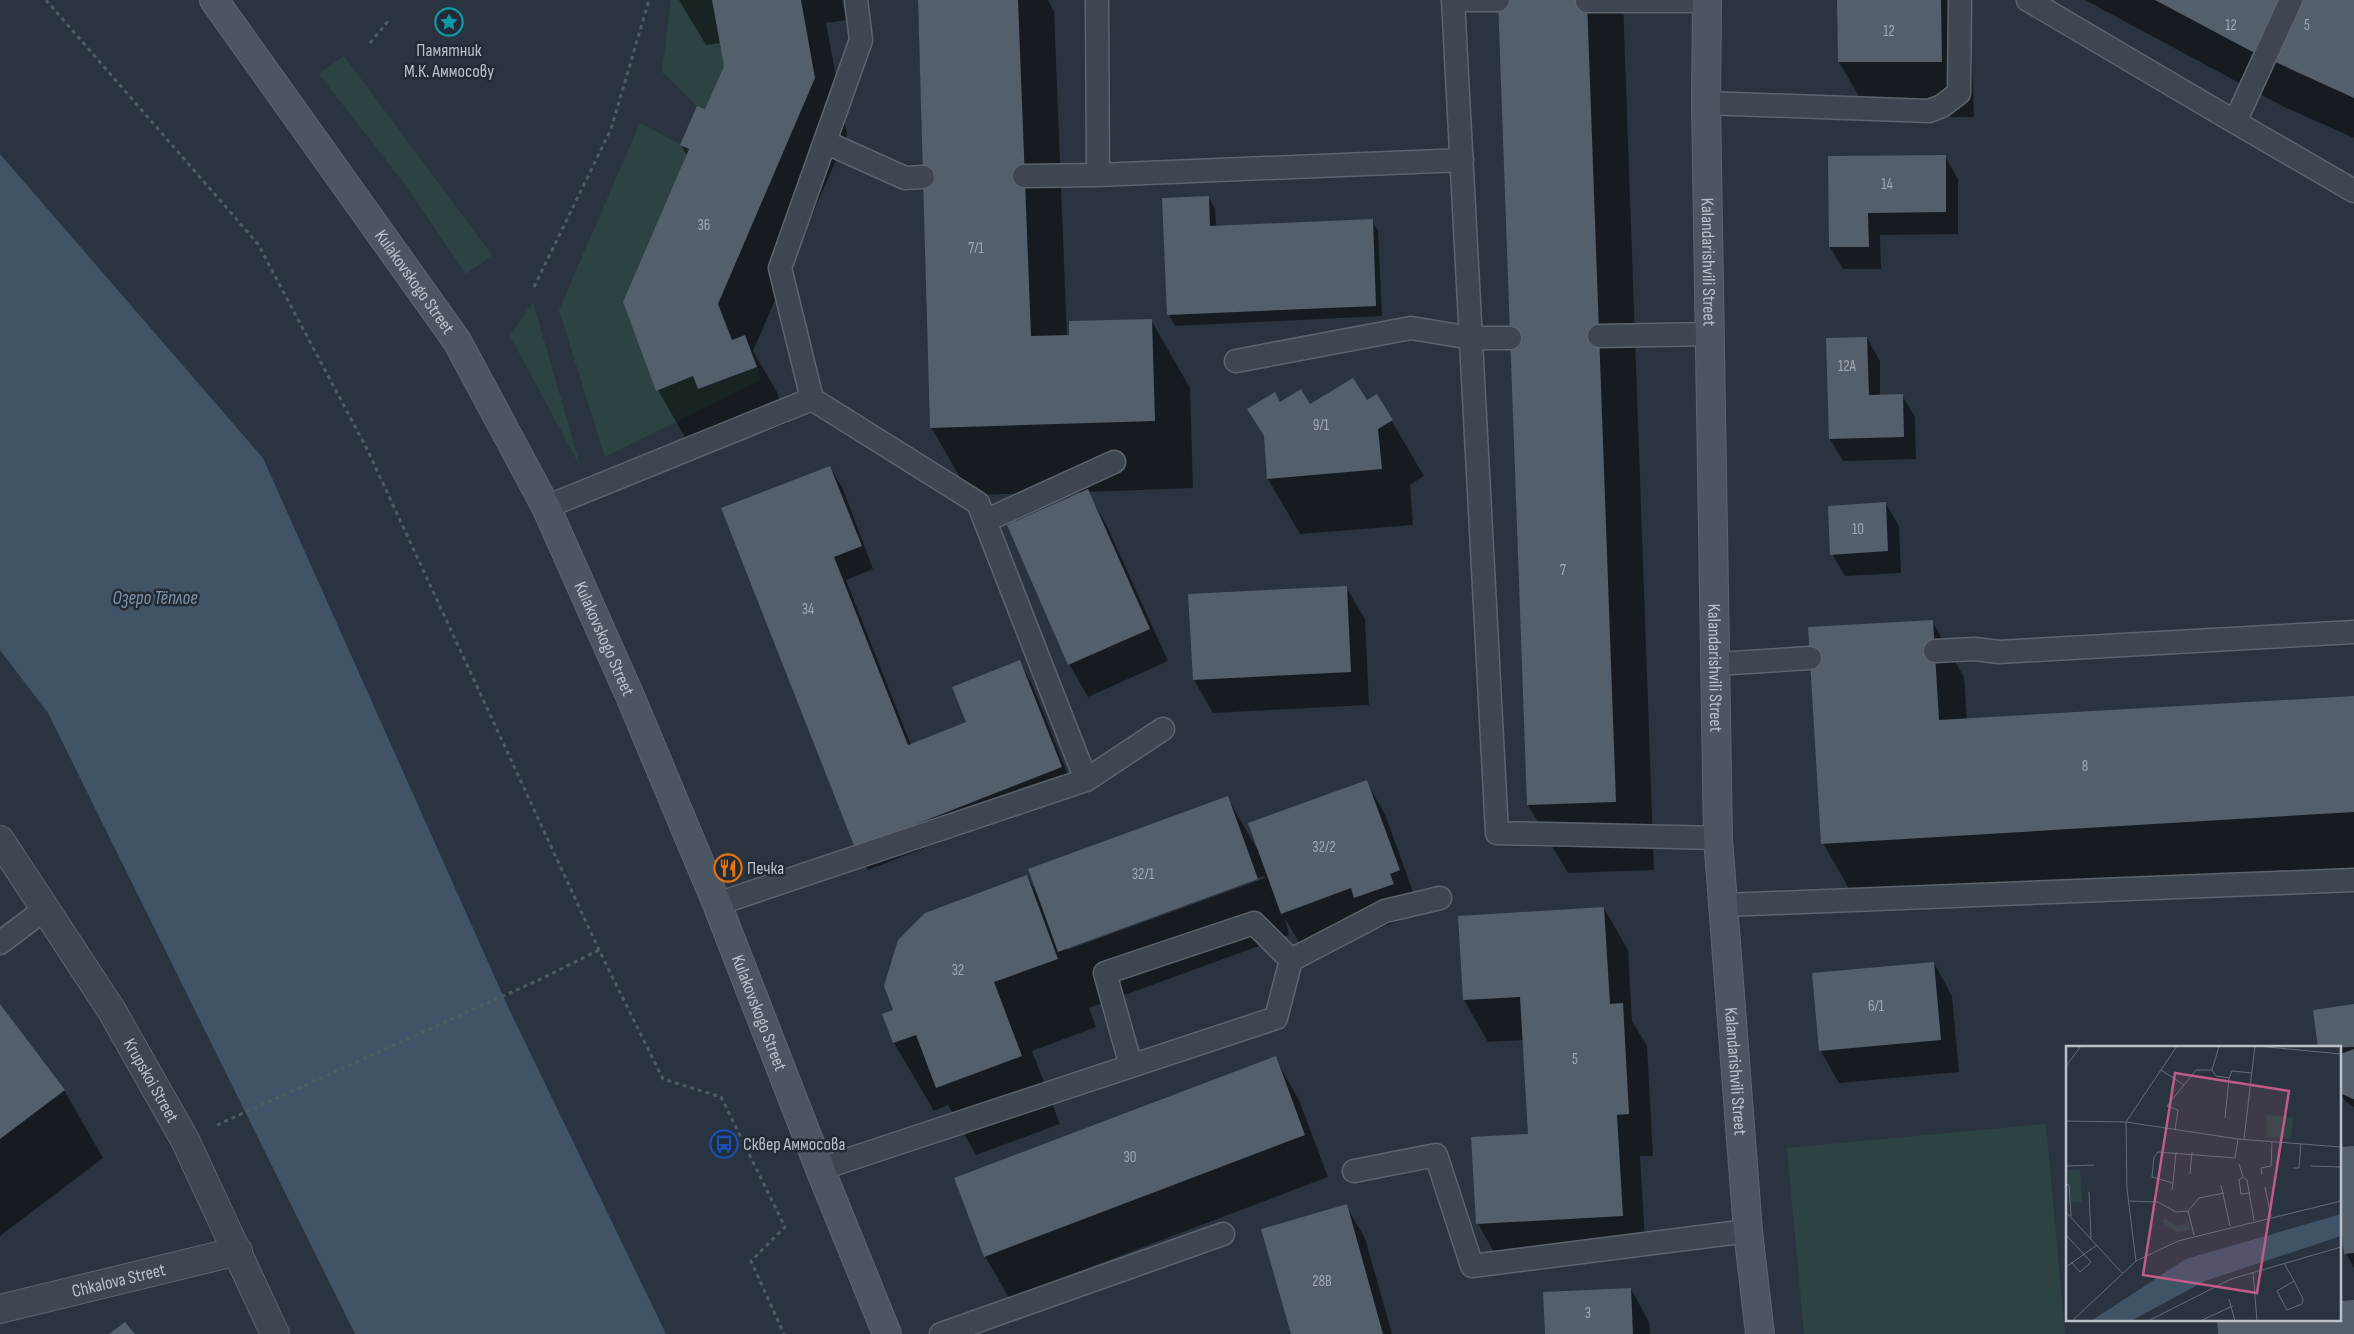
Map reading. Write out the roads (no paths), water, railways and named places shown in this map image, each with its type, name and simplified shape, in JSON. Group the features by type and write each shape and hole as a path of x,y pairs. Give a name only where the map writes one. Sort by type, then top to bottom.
{"main road":[{"name":"Kulakovskogo Street","path":"214,0 457,341 546,507 630,696 717,904 820,1169 887,1334"},
{"name":"Kalandarishvili Street","path":"1707,1 1706,103 1718,838 1725,905 1748,1231 1760,1334"}],"street":[{"name":"Krupskoi Street","path":"0,840 112,1010 185,1140 276,1334"},
{"name":"Chkalova Street","path":"0,1309 238,1251"}],"lane":[{"path":"856,0 861,40 780,268 812,399 978,503 1086,780"},
{"path":"1097,0 1098,175"},
{"path":"1498,0 1453,0 1497,833 1718,838"},
{"path":"1706,103 1928,111 1942,106 1959,93 1960,0"},
{"path":"2028,0 2354,192"},
{"path":"2235,122 2291,0"},
{"path":"1587,1 1707,1"},
{"path":"825,142 905,178 923,177"},
{"path":"1024,176 1098,175 1462,160"},
{"path":"1236,361 1411,328 1471,338 1510,338"},
{"path":"1599,336 1711,334"},
{"path":"546,507 812,399"},
{"path":"985,521 1114,462"},
{"path":"1935,651 1975,649 1999,652 2354,632"},
{"path":"1716,664 1810,658"},
{"path":"717,904 1086,780 1163,729"},
{"path":"1725,905 2354,880"},
{"path":"820,1169 1276,1018 1291,960 1385,911 1440,898"},
{"path":"0,943 45,909"},
{"path":"1131,1066 1105,973 1254,924 1291,960"},
{"path":"1354,1170 1436,1155 1472,1266 1748,1231"},
{"path":"941,1334 1223,1234"}],"water":[{"name":"Озеро Тёплое","path":"0,154 263,458 509,1009 666,1334 355,1334 48,713 0,650"}],"place":[{"name":"Памятник М.К. Аммосову","path":"449,22"},
{"name":"Печка","path":"728,868"},
{"name":"Сквер Аммосова","path":"724,1144"}]}
